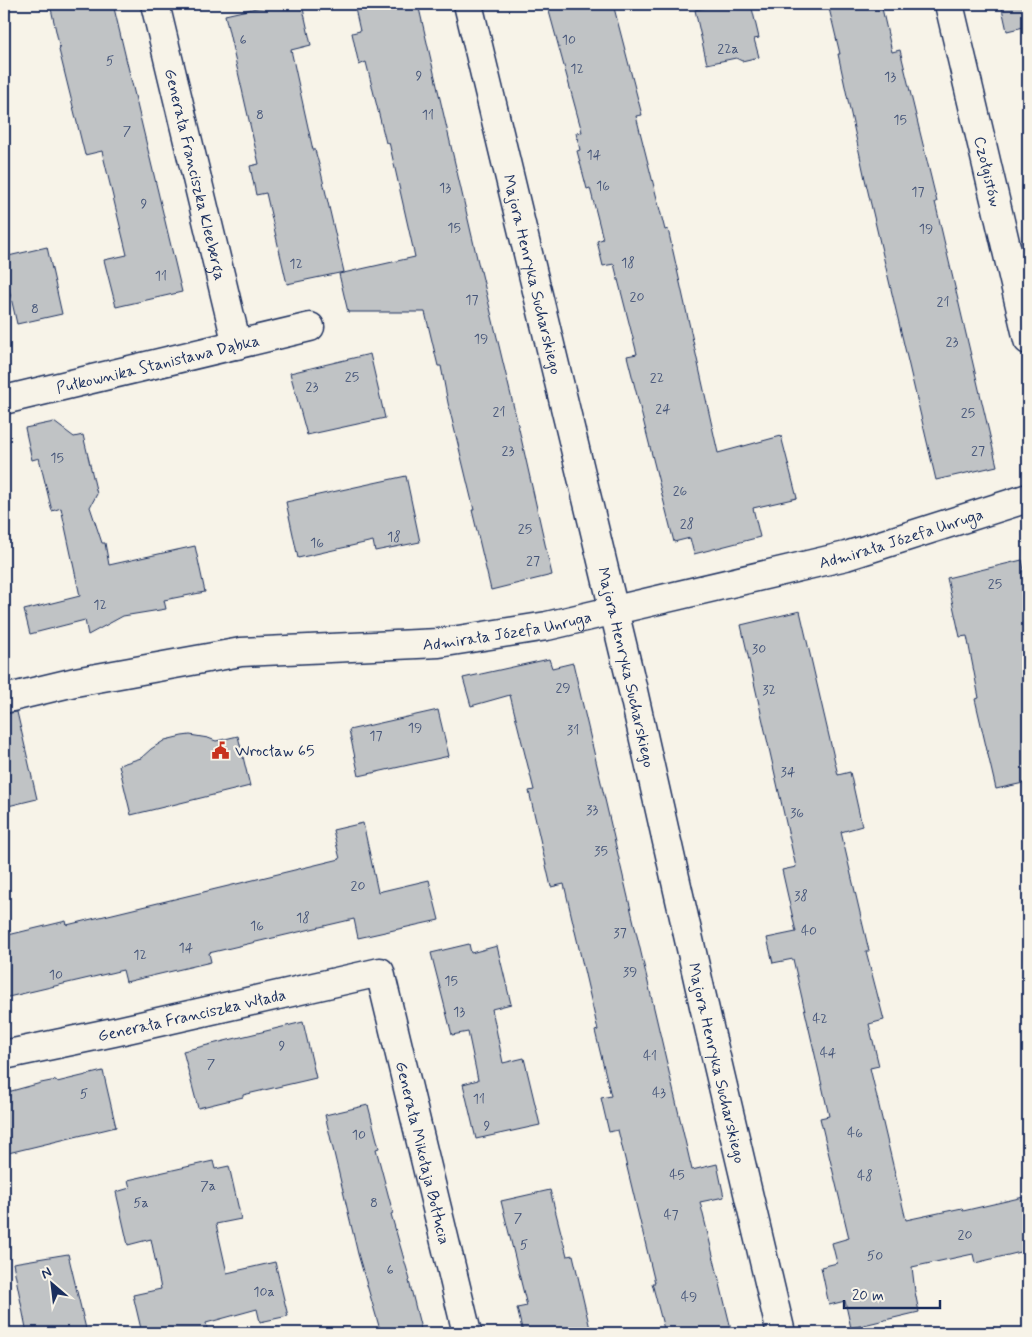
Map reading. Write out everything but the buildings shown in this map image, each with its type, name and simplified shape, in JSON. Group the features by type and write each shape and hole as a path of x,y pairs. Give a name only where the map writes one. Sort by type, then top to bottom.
{"street":[{"name":"Generała Franciszka Kleeberga","path":"155,4 238,344"},
{"name":"Majora Henryka Sucharskiego","path":"468,4 629,673 704,1006 781,1333"},
{"name":"Czołgistów","path":"949,4 1028,340"},
{"name":"Pułkownika Stanisława Dąbka","path":"4,400 310,327"},
{"name":"Admirała Józefa Unruga","path":"4,699 75,682 241,652 440,643 547,626 846,556 1028,498"},
{"name":"Generała Franciszka Włada","path":"4,1055 380,972"},
{"name":"Generała Mikołaja Bołtucia","path":"380,972 467,1333"}],"place":[{"name":"Wrocław 65","path":"221,750"}]}
